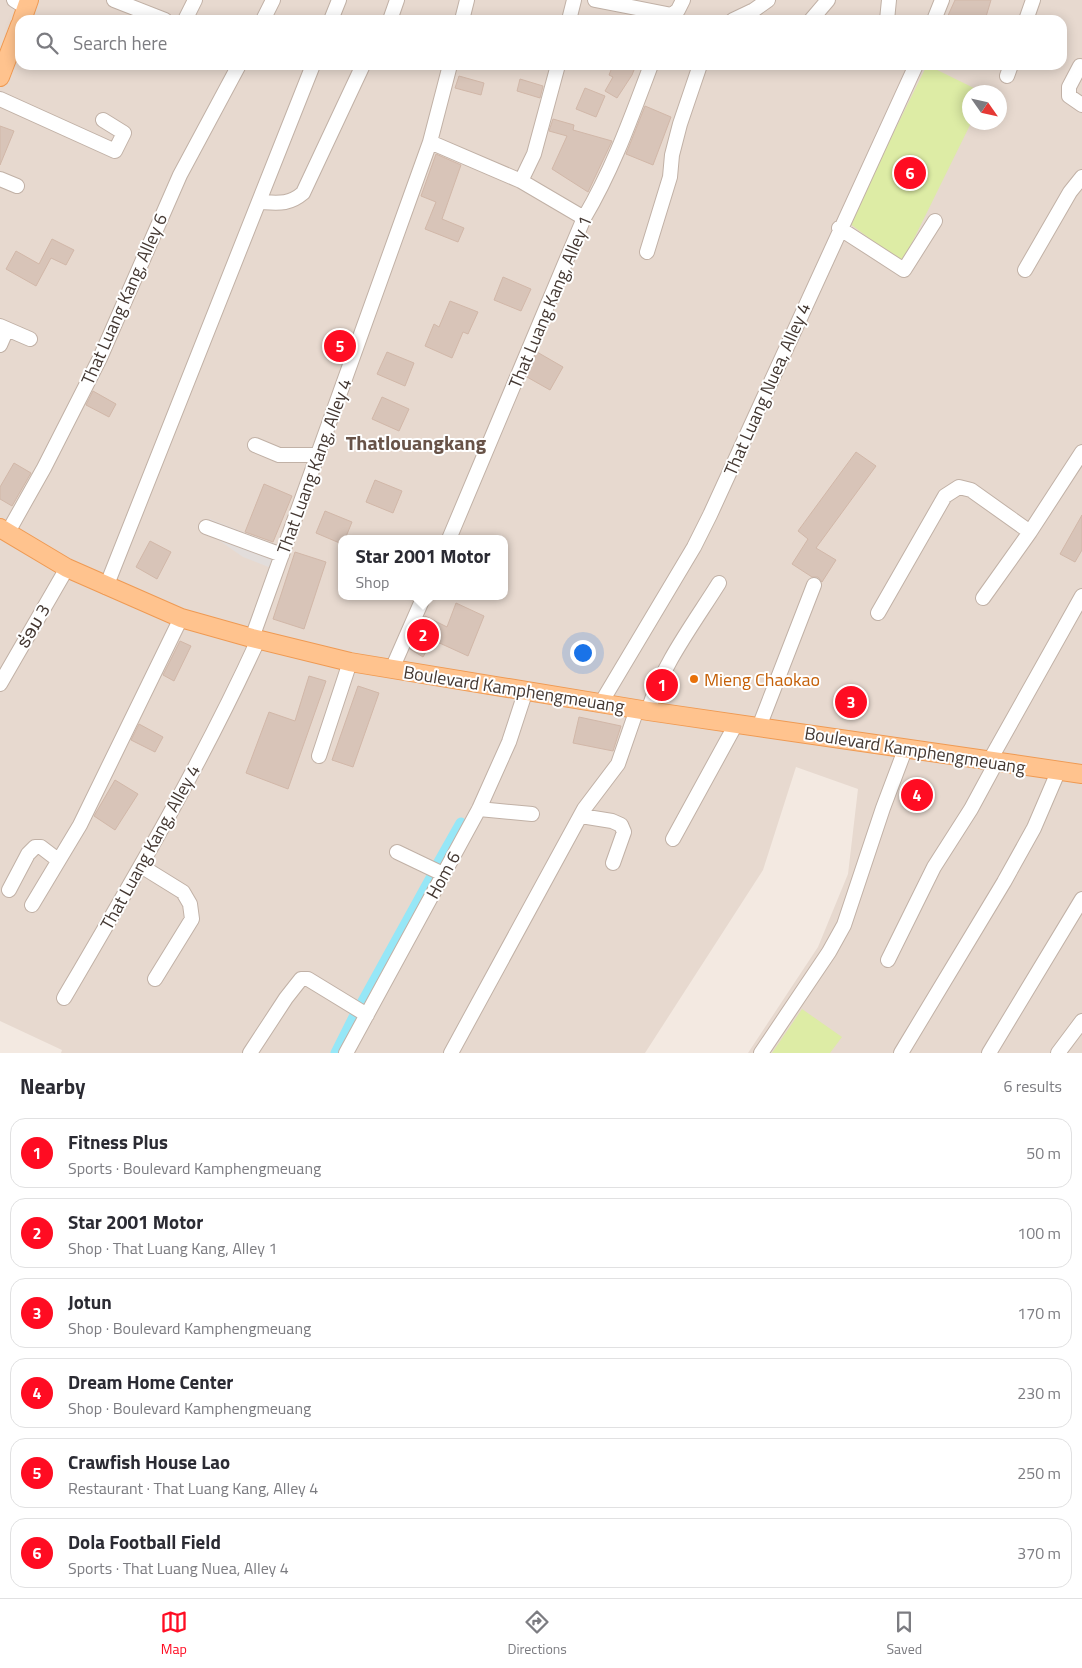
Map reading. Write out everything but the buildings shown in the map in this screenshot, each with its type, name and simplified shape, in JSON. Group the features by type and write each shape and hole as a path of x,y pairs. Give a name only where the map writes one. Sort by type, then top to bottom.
{"main road":[{"path":"2,67 15,37"},
{"name":"Boulevard Kamphengmeuang","path":"4,530 66,568 181,618 255,639 350,662 643,710 1082,774"}],"street":[{"path":"188,15 195,0"},
{"path":"266,15 273,0"},
{"path":"333,15 338,0"},
{"path":"392,15 397,0"},
{"path":"463,15 467,0"},
{"path":"570,15 574,0"},
{"path":"595,0 659,15"},
{"path":"671,15 675,13 683,0"},
{"path":"744,15 768,0"},
{"path":"815,15 828,0"},
{"path":"888,15 889,0"},
{"path":"936,15 942,0"},
{"path":"1028,15 1033,0"},
{"path":"117,1 153,15"},
{"path":"1080,66 1069,87 1069,96 1082,105"},
{"name":"That Luang Kang, Alley 6","path":"4,530 44,468 100,358 180,175 236,70"},
{"path":"106,587 311,70"},
{"path":"260,202 286,203 295,200 303,193 361,70"},
{"name":"That Luang Kang, Alley 4","path":"64,998 141,866 208,744 255,639 282,554 430,142 449,70"},
{"path":"520,181 534,154 557,70"},
{"name":"That Luang Kang, Alley 1","path":"452,535 584,218 604,183 622,144 648,70"},
{"path":"647,252 670,177 672,155 680,124 698,70"},
{"name":"That Luang Nuea, Alley 4","path":"601,703 694,547 710,516 910,70"},
{"path":"0,99 115,151 124,132 103,120"},
{"path":"430,142 520,181 584,218"},
{"path":"1025,270 1070,192 1082,177"},
{"path":"0,179 17,186"},
{"path":"840,228 904,270 935,221"},
{"path":"0,345 3,327 30,339"},
{"path":"255,445 279,455 318,455"},
{"path":"983,598 1030,532 1082,452"},
{"path":"878,613 944,496 958,488 971,490 1030,532"},
{"path":"206,527 282,554"},
{"name":"ຮ່ອມ 3","path":"0,684 66,568"},
{"path":"451,1053 590,798 618,764 643,710 719,583"},
{"path":"759,727 814,585"},
{"path":"888,960 934,867 971,809 993,761 1082,596"},
{"path":"392,669 422,600"},
{"path":"32,905 80,825 181,618"},
{"path":"319,756 350,662"},
{"name":"Hom 6","path":"346,1053 479,809 509,742 526,690"},
{"path":"673,839 736,724"},
{"path":"761,1053 829,952 844,925 883,808 906,747"},
{"path":"901,1053 1034,828 1058,772"},
{"path":"479,809 532,814"},
{"path":"581,816 612,821 621,825 624,832 613,863"},
{"path":"10,890 28,854 35,846 41,846 58,860"},
{"path":"397,852 444,874"},
{"path":"141,866 183,892 190,904 192,919 155,979"},
{"path":"989,1053 1082,899"},
{"path":"250,1053 286,998 301,979 308,979 314,982 367,1016"},
{"path":"1058,1053 1082,1020"}],"shaded area":[{"path":"0,0 1082,0 1082,1053 748,1053 818,947 848,874 858,789 796,767 763,870 645,1053 61,1053 62,1050 0,1021"},
{"path":"210,519 284,548 276,570 243,557 207,532 206,527"}],"green space":[{"path":"925,70 937,70 968,85 962,85 962,130 968,130 902,263 849,223"},
{"path":"802,1009 842,1037 830,1053 772,1053"}],"waterway":[{"path":"439,862 461,823"},
{"path":"361,1005 431,878"},
{"path":"336,1053 354,1017"}],"place":[{"name":"Dola Football Field","path":"910,173"},
{"name":"Crawfish House Lao","path":"340,346"},
{"name":"Star 2001 Motor","path":"423,635"},
{"name":"Mieng Chaokao","path":"694,679"},
{"name":"Fitness Plus","path":"662,685"},
{"name":"Jotun","path":"851,702"},
{"name":"Dream Home Center","path":"917,795"}],"district":[{"name":"Thatlouangkang","path":"416,442"}]}
